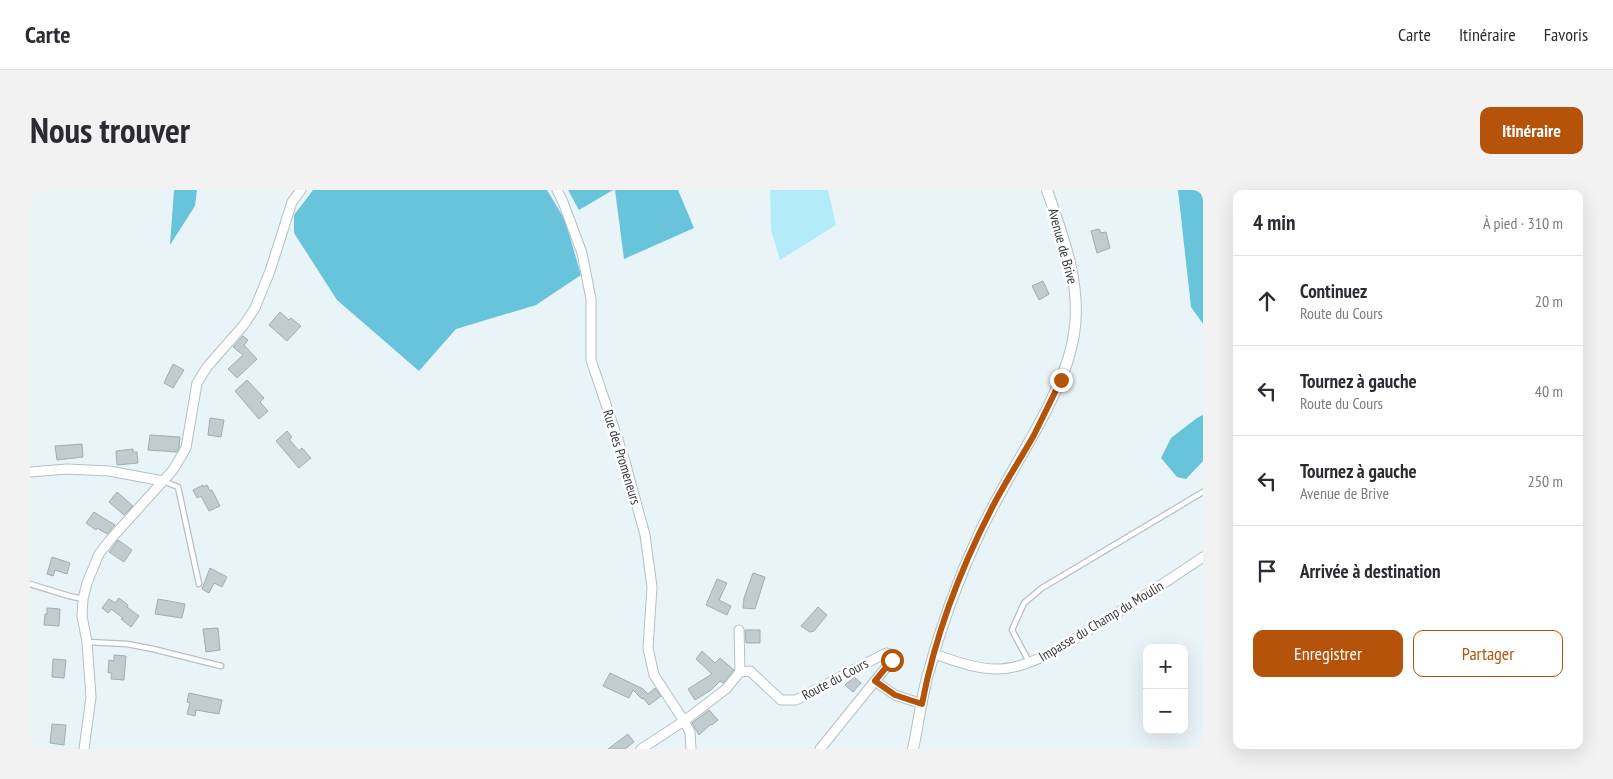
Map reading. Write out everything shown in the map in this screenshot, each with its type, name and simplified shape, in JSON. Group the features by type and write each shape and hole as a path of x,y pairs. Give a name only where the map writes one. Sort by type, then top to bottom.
{"street":[{"path":"84,749 90,697 87,642 82,616 82,599 87,583 99,554 173,470 186,448 197,383 206,367 243,326 255,308 270,271 292,202 301,190"},
{"name":"Rue des Promeneurs","path":"557,190 582,253 591,299 591,360 624,458 645,535 652,587 648,648 654,675 684,721"},
{"name":"Avenue de Brive","path":"913,749 927,679 947,612 994,503 1034,435 1061,380 1070,356 1075,325 1074,284 1068,254 1047,190"},
{"path":"30,472 67,469 109,471 163,481"},
{"name":"Impasse du Champ du Moulin","path":"934,654 972,667 998,670 1029,663 1141,599 1203,556"},
{"path":"641,749 684,721 726,689 740,672 739,630"},
{"name":"Route du Cours","path":"740,672 750,671 781,700 796,700 884,654 891,654 892,660 820,749"},
{"name":"Route du Cours","path":"875,681 895,695 922,704"},
{"path":"684,721 690,732 691,749"}],"lane":[{"path":"163,481 178,487 199,584"},
{"path":"1029,663 1012,630 1024,603 1042,588 1203,492"},
{"path":"30,584 82,599"},
{"path":"87,642 127,644 144,647 221,666"}],"shaded area":[{"path":"174,190 197,190 195,206 170,245"},
{"path":"313,190 547,190 565,220 581,275 536,305 456,329 419,371 337,300 294,233 294,215"},
{"path":"568,190 613,190 579,210"},
{"path":"615,190 678,190 694,228 624,259"},
{"path":"770,190 828,190 836,225 780,260 771,230"},
{"path":"1178,190 1203,190 1203,324 1191,307"},
{"path":"1203,415 1203,461 1186,479 1177,477 1161,458 1171,438"}],"building":[{"path":"1099,229 1101,233 1106,232 1110,248 1097,253 1091,231"},
{"path":"1043,281 1049,294 1039,300 1032,286"},
{"path":"280,312 289,320 291,318 301,326 287,341 269,325"},
{"path":"243,336 248,340 244,345 257,359 237,378 228,369 243,355 233,347"},
{"path":"173,364 184,370 173,388 164,383"},
{"path":"247,380 264,398 260,402 268,411 259,419 235,391"},
{"path":"210,418 224,420 221,437 208,435"},
{"path":"287,431 292,437 289,439 299,451 302,448 311,458 299,468 276,441"},
{"path":"150,435 180,437 177,452 148,450"},
{"path":"82,444 83,457 57,460 55,446"},
{"path":"133,449 133,452 137,452 138,463 117,465 116,451"},
{"path":"203,485 203,487 207,485 210,491 212,490 220,506 209,511 201,496 197,498 193,490"},
{"path":"117,492 133,506 124,515 109,502"},
{"path":"94,512 115,525 107,534 97,528 96,530 86,523"},
{"path":"118,540 132,550 124,562 109,552"},
{"path":"52,557 70,563 67,574 55,570 53,576 47,574"},
{"path":"210,568 227,577 222,587 214,583 209,593 202,589"},
{"path":"753,573 765,577 755,609 743,608 744,598"},
{"path":"717,579 727,583 719,600 731,606 727,615 706,605"},
{"path":"119,598 139,616 131,627 111,609 108,613 102,608 109,599 115,603"},
{"path":"158,599 185,604 182,618 155,614"},
{"path":"818,607 827,615 814,631 810,632 801,626"},
{"path":"47,608 60,609 59,626 44,625"},
{"path":"218,628 220,650 206,652 203,629"},
{"path":"745,630 760,630 760,643 746,643"},
{"path":"702,651 715,663 720,658 734,670 723,683 720,681 711,690 695,700 688,689 712,674 696,659"},
{"path":"114,655 126,656 124,680 111,679 112,673 108,673 109,660 114,661"},
{"path":"53,659 66,660 64,678 52,677"},
{"path":"610,673 643,689 648,694 655,688 661,696 649,705 633,690 629,698 603,686"},
{"path":"854,677 861,683 853,692 845,685"},
{"path":"189,693 222,700 219,714 196,710 195,716 187,714 190,703 187,702"},
{"path":"709,710 718,720 699,735 692,723"},
{"path":"52,724 66,725 64,745 50,743"},
{"path":"628,734 634,742 625,749 608,749"}],"route":[{"path":"892,660 875,681 895,695 914,703 922,704 940,634 958,581 994,503 1034,435 1061,380"}]}
